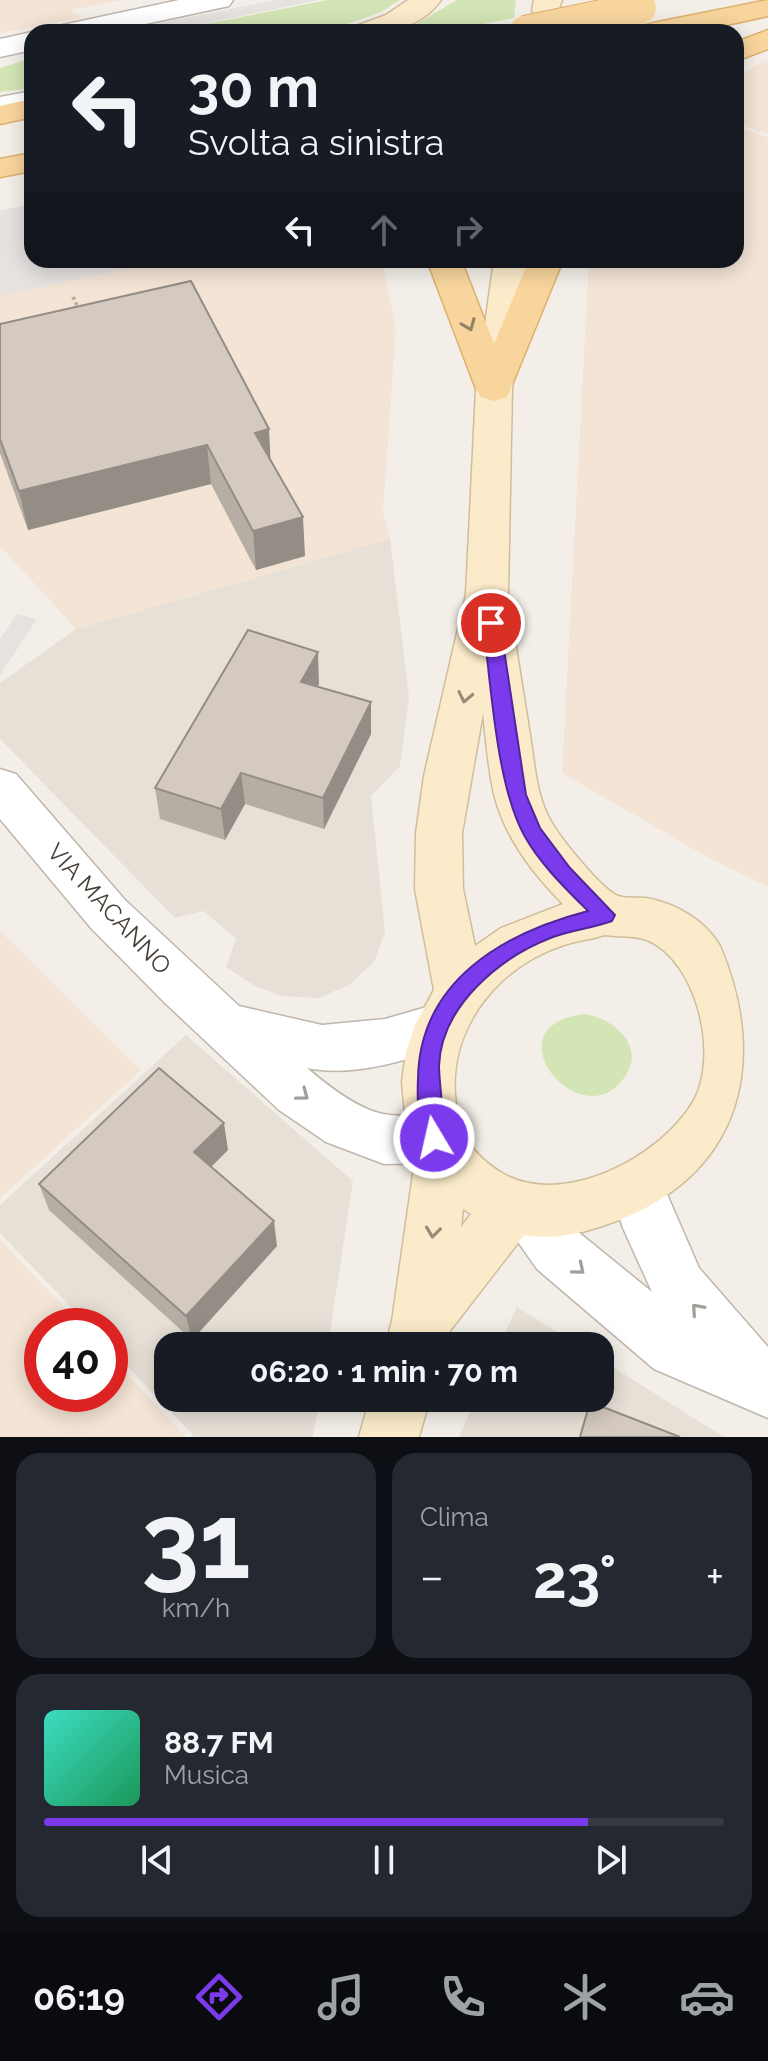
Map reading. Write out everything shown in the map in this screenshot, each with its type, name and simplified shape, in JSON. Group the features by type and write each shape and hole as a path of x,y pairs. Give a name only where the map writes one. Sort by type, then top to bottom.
{"main road":[{"path":"647,20 679,0"},
{"path":"606,24 768,8"},
{"path":"744,49 768,39"},
{"path":"0,115 24,110"},
{"path":"0,139 24,134"},
{"path":"0,171 24,164"},
{"path":"0,171 24,171"},
{"path":"447,268 494,389"},
{"path":"494,389 543,268"}],"street":[{"path":"106,24 219,0"},
{"path":"388,24 427,0"},
{"path":"0,48 24,43"},
{"path":"0,106 24,102"},
{"path":"418,1332 439,1146 428,1098 429,1061 448,1009 439,889 439,833 447,776 487,594 494,389 510,268"},
{"path":"487,594 517,795 532,832 563,874 605,915"},
{"name":"VIA MACANNO","path":"0,787 108,914 298,1093 345,1125 384,1139 439,1146"},
{"path":"223,1025 322,1048 385,1042 448,1009 497,957 546,930 605,915 657,921 683,937 705,962 722,993 726,1025 728,1068 713,1117 675,1163 637,1187 595,1203 520,1209 420,1332"},
{"path":"439,1146 469,1184 520,1209 557,1250 675,1348 768,1390"},
{"path":"637,1187 651,1228 679,1288 768,1390"},
{"path":"389,1437 396,1412"}],"path":[{"path":"73,297 83,320"}],"shaded area":[{"path":"0,0 123,0 71,10 82,18 49,24 24,24 24,29 0,33"},
{"path":"275,0 319,0 200,24 155,24"},
{"path":"768,59 768,134 744,126 744,72"},
{"path":"744,130 768,137 768,887 709,858 562,773 589,268 744,268"},
{"path":"24,206 24,268 383,268 396,326 383,514 390,539 76,629 0,546 0,211"},
{"path":"24,206 24,268 130,268 0,296 0,211"},
{"path":"390,539 409,697 400,766 371,796 385,932 374,962 349,985 318,998 281,996 253,985 226,967 236,939 204,911 175,918 0,739 0,683 76,629"},
{"path":"17,614 37,619 0,675 0,639"},
{"path":"0,931 141,1070 0,1198"},
{"path":"186,1035 353,1181 330,1332 154,1332 154,1394 128,1367 128,1308 72,1308 0,1233 0,1205"},
{"path":"0,1240 65,1308 24,1308 24,1412 128,1412 128,1375 154,1403 154,1412 163,1412 186,1437 0,1437"},
{"path":"517,1307 557,1332 505,1332"},
{"path":"614,1368 724,1437 459,1437 470,1412 614,1412"},
{"path":"171,1412 317,1412 313,1437 191,1437 193,1435"}],"green space":[{"path":"328,0 400,0 381,12 347,24 206,24"},
{"path":"457,0 516,0 514,18 483,24 416,24"},
{"path":"24,60 24,89 0,92 0,68"},
{"path":"584,1014 606,1021 616,1028 624,1036 632,1055 624,1078 606,1093 586,1095 567,1088 552,1073 543,1056 543,1038 556,1023"}],"building":[{"path":"191,281 269,429 255,433 303,517 253,531 207,445 19,491 0,439 0,324"},
{"path":"248,630 318,652 301,682 371,702 323,798 241,773 221,809 155,788"},
{"path":"159,1068 224,1123 194,1152 274,1221 186,1316 39,1184"},
{"path":"614,1411 680,1437 580,1437 587,1412"}],"route":[{"path":"434,1138 428,1098 429,1061 437,1027 459,991 497,957 546,930 605,915 563,874 532,832 517,795 491,623"}]}
